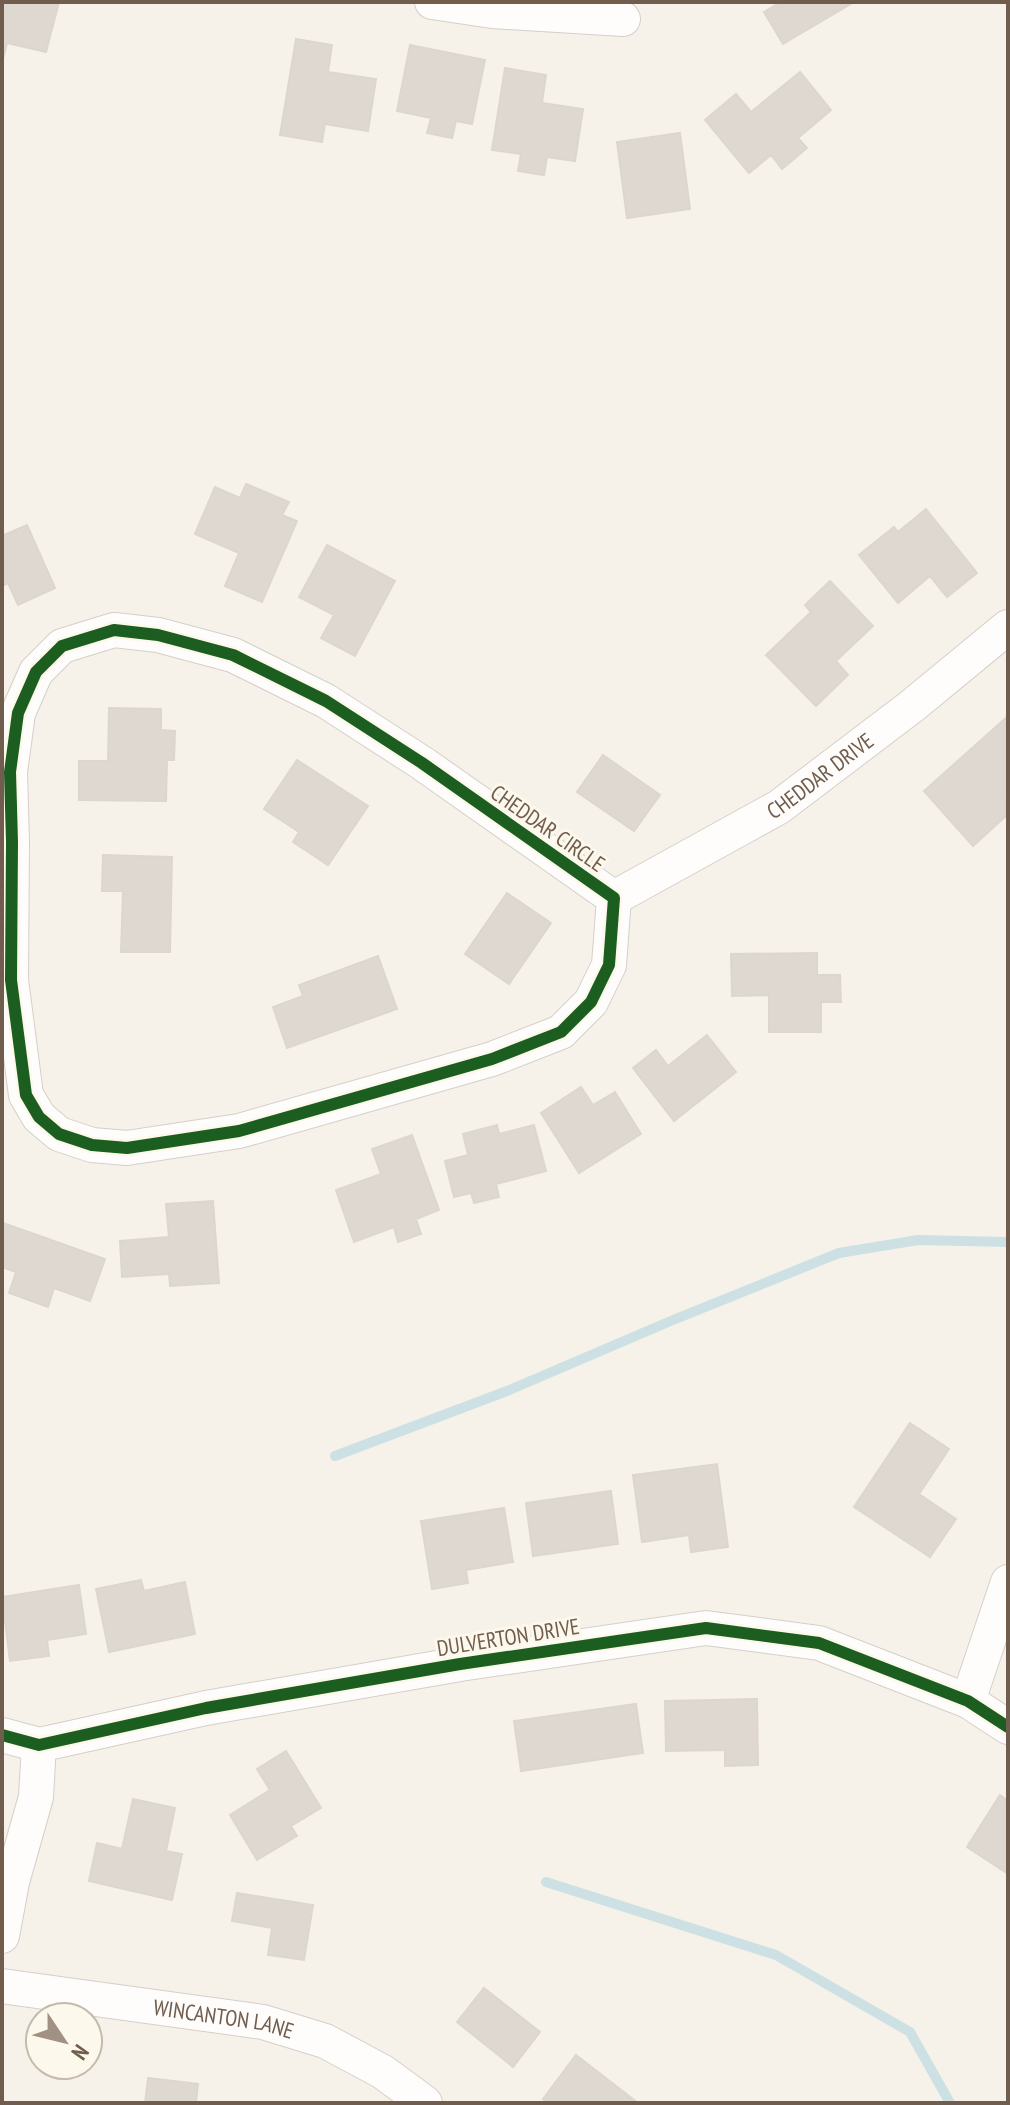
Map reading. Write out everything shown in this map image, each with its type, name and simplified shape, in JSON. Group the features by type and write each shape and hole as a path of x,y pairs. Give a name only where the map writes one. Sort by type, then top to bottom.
{"street":[{"path":"432,2 492,11 623,19"},
{"name":"CHEDDAR DRIVE","path":"614,898 779,807 912,706 1008,627"},
{"name":"CHEDDAR CIRCLE","path":"114,630 158,635 233,655 326,701 422,763 614,898 609,965 591,1002 561,1032 492,1059 239,1131 127,1148 92,1145 59,1134 39,1117 26,1095 7,980 12,842 10,772 18,713 36,672 62,646 114,630"},
{"path":"968,1701 1008,1582"},
{"name":"DULVERTON DRIVE","path":"2,1735 39,1745 206,1708 460,1664 706,1628 819,1643 968,1701 1008,1727"},
{"path":"2,1936 12,1882 36,1797 39,1745"},
{"name":"WINCANTON LANE","path":"2,1986 263,2022 325,2041 383,2072 425,2103"}],"building":[{"path":"2,2 59,2 46,52 7,43 2,63"},
{"path":"781,2 854,2 783,44 764,12"},
{"path":"296,39 332,45 328,72 376,79 368,131 325,124 322,142 280,135"},
{"path":"410,45 485,60 472,124 456,121 452,138 427,133 431,118 397,111"},
{"path":"505,68 546,75 542,103 583,109 575,161 547,157 544,175 518,171 521,154 492,150"},
{"path":"800,72 831,110 798,138 807,148 782,169 771,155 749,173 705,120 736,94 751,112"},
{"path":"680,133 690,209 627,218 617,142"},
{"path":"246,484 289,502 282,515 297,521 262,602 225,586 239,553 195,534 215,487 240,498"},
{"path":"926,509 977,573 947,597 930,576 898,603 859,555 894,527 898,532"},
{"path":"27,525 55,588 18,605 8,583 2,586 2,536"},
{"path":"327,545 395,581 355,656 321,638 334,615 299,597"},
{"path":"830,581 873,626 836,661 848,675 816,706 766,655 811,612 805,605"},
{"path":"109,708 161,709 161,730 175,731 174,760 167,760 166,801 79,800 79,761 108,761"},
{"path":"1008,716 1008,794 1004,798 1008,803 1008,814 973,846 924,791"},
{"path":"603,755 660,795 634,831 577,792"},
{"path":"297,760 368,806 328,865 293,842 299,832 264,809"},
{"path":"103,855 172,857 170,952 121,952 123,891 102,891"},
{"path":"507,893 551,923 509,984 465,954"},
{"path":"817,953 817,975 840,975 841,1002 821,1002 821,1032 769,1032 769,995 732,996 731,954"},
{"path":"378,956 397,1009 287,1048 273,1007 303,996 299,985"},
{"path":"707,1035 736,1072 674,1121 633,1068 656,1050 668,1066"},
{"path":"581,1087 593,1105 615,1092 641,1134 579,1173 541,1113"},
{"path":"497,1125 499,1134 534,1125 546,1171 496,1184 499,1197 474,1203 471,1193 454,1197 445,1161 468,1155 463,1134"},
{"path":"412,1135 439,1210 416,1219 421,1234 398,1242 394,1227 354,1242 336,1190 381,1174 372,1149"},
{"path":"213,1201 219,1283 170,1286 169,1274 122,1277 120,1241 169,1237 166,1204"},
{"path":"3,1223 105,1259 90,1301 54,1288 48,1307 9,1293 16,1272 2,1267"},
{"path":"910,1423 949,1449 919,1494 956,1519 930,1557 854,1507"},
{"path":"717,1464 728,1547 691,1552 689,1535 642,1542 633,1475"},
{"path":"611,1491 618,1544 533,1556 526,1503"},
{"path":"504,1508 513,1562 466,1570 468,1583 432,1589 421,1521"},
{"path":"141,1580 144,1591 185,1582 195,1634 109,1652 96,1589"},
{"path":"79,1585 86,1634 47,1640 49,1656 10,1661 2,1597"},
{"path":"757,1699 758,1765 725,1766 725,1750 666,1751 665,1701"},
{"path":"636,1704 643,1753 521,1771 514,1721"},
{"path":"286,1751 321,1808 291,1826 297,1836 257,1860 230,1815 270,1790 257,1769"},
{"path":"1000,1795 1008,1801 1008,1874 967,1847"},
{"path":"133,1799 175,1808 166,1851 182,1854 172,1900 89,1881 97,1843 122,1849"},
{"path":"237,1893 313,1905 304,1960 268,1955 272,1928 232,1921"},
{"path":"484,1988 540,2032 513,2067 457,2022"},
{"path":"576,2055 638,2103 548,2103 543,2099"},
{"path":"148,2078 198,2084 196,2103 145,2103"}],"waterway":[{"path":"335,1456 507,1391 839,1253 918,1240 1008,1242"},
{"path":"546,1882 776,1955 910,2032 950,2103"}],"cycle path":[{"path":"114,630 158,635 233,655 326,701 422,763 614,898 609,965 591,1002 561,1032 492,1059 239,1131 127,1148 92,1145 59,1134 39,1117 26,1095 11,980 10,772 18,713 36,672 62,646 114,630"},
{"path":"2,1735 39,1745 206,1708 460,1664 706,1628 819,1643 968,1701 1008,1727"}]}
